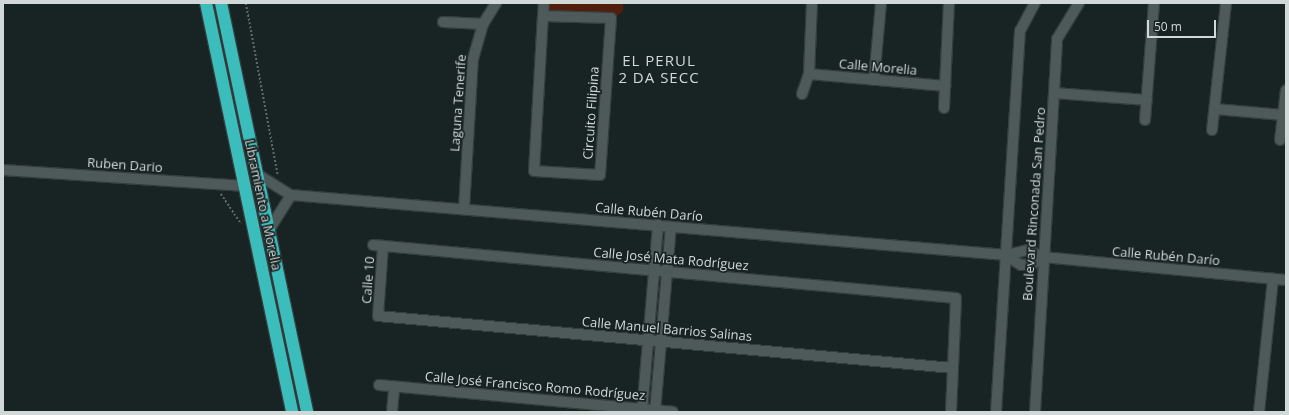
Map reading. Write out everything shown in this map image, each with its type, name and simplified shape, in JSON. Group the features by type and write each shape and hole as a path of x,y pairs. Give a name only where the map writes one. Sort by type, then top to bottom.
{"highway":[{"name":"Libramiento a Morelia","path":"206,3 292,412"},
{"name":"Libramiento a Morelia","path":"221,3 307,412"}],"street":[{"name":"Laguna Tenerife","path":"464,209 473,59 483,24 496,3"},
{"name":"Circuito Filipina","path":"543,16 611,18 600,175 534,172 543,16 544,3"},
{"path":"802,94 809,74 812,3"},
{"path":"874,80 881,3"},
{"path":"944,108 949,3"},
{"name":"Boulevard Rinconada San Pedro","path":"996,412 1020,31 1035,3"},
{"name":"Boulevard Rinconada San Pedro","path":"1035,412 1057,39 1079,3"},
{"path":"1145,120 1154,3"},
{"path":"1212,130 1226,3"},
{"path":"443,22 483,24"},
{"name":"Calle Morelia","path":"809,74 945,86"},
{"path":"1280,140 1286,90"},
{"path":"1054,93 1147,100"},
{"path":"1215,109 1283,115"},
{"name":"Ruben Dario","path":"3,170 245,186"},
{"name":"Calle Rubén Darío","path":"257,174 291,195 1006,255 1028,250 1043,257 1286,280"},
{"path":"269,230 291,195"},
{"path":"642,411 658,226"},
{"path":"655,411 671,226"},
{"name":"Calle José Mata Rodríguez","path":"378,245 956,298 953,368"},
{"name":"Calle 10","path":"378,245 378,316"},
{"name":"Calle Rubén Darío","path":"1006,255 1021,265 1033,264 1043,257"},
{"path":"1259,412 1273,279"},
{"name":"Calle Manuel Barrios Salinas","path":"378,316 953,368"},
{"path":"951,412 953,368"},
{"name":"Calle José Francisco Romo Rodríguez","path":"379,385 642,411 673,412"},
{"path":"392,412 394,387"}],"path":[{"path":"246,3 280,188"},
{"path":"215,184 245,230"}],"shaded area":[{"path":"549,3 623,3 623,11 616,17 548,14"}],"district":[{"name":"EL PERUL 2 DA SECC","path":"659,68"}]}
